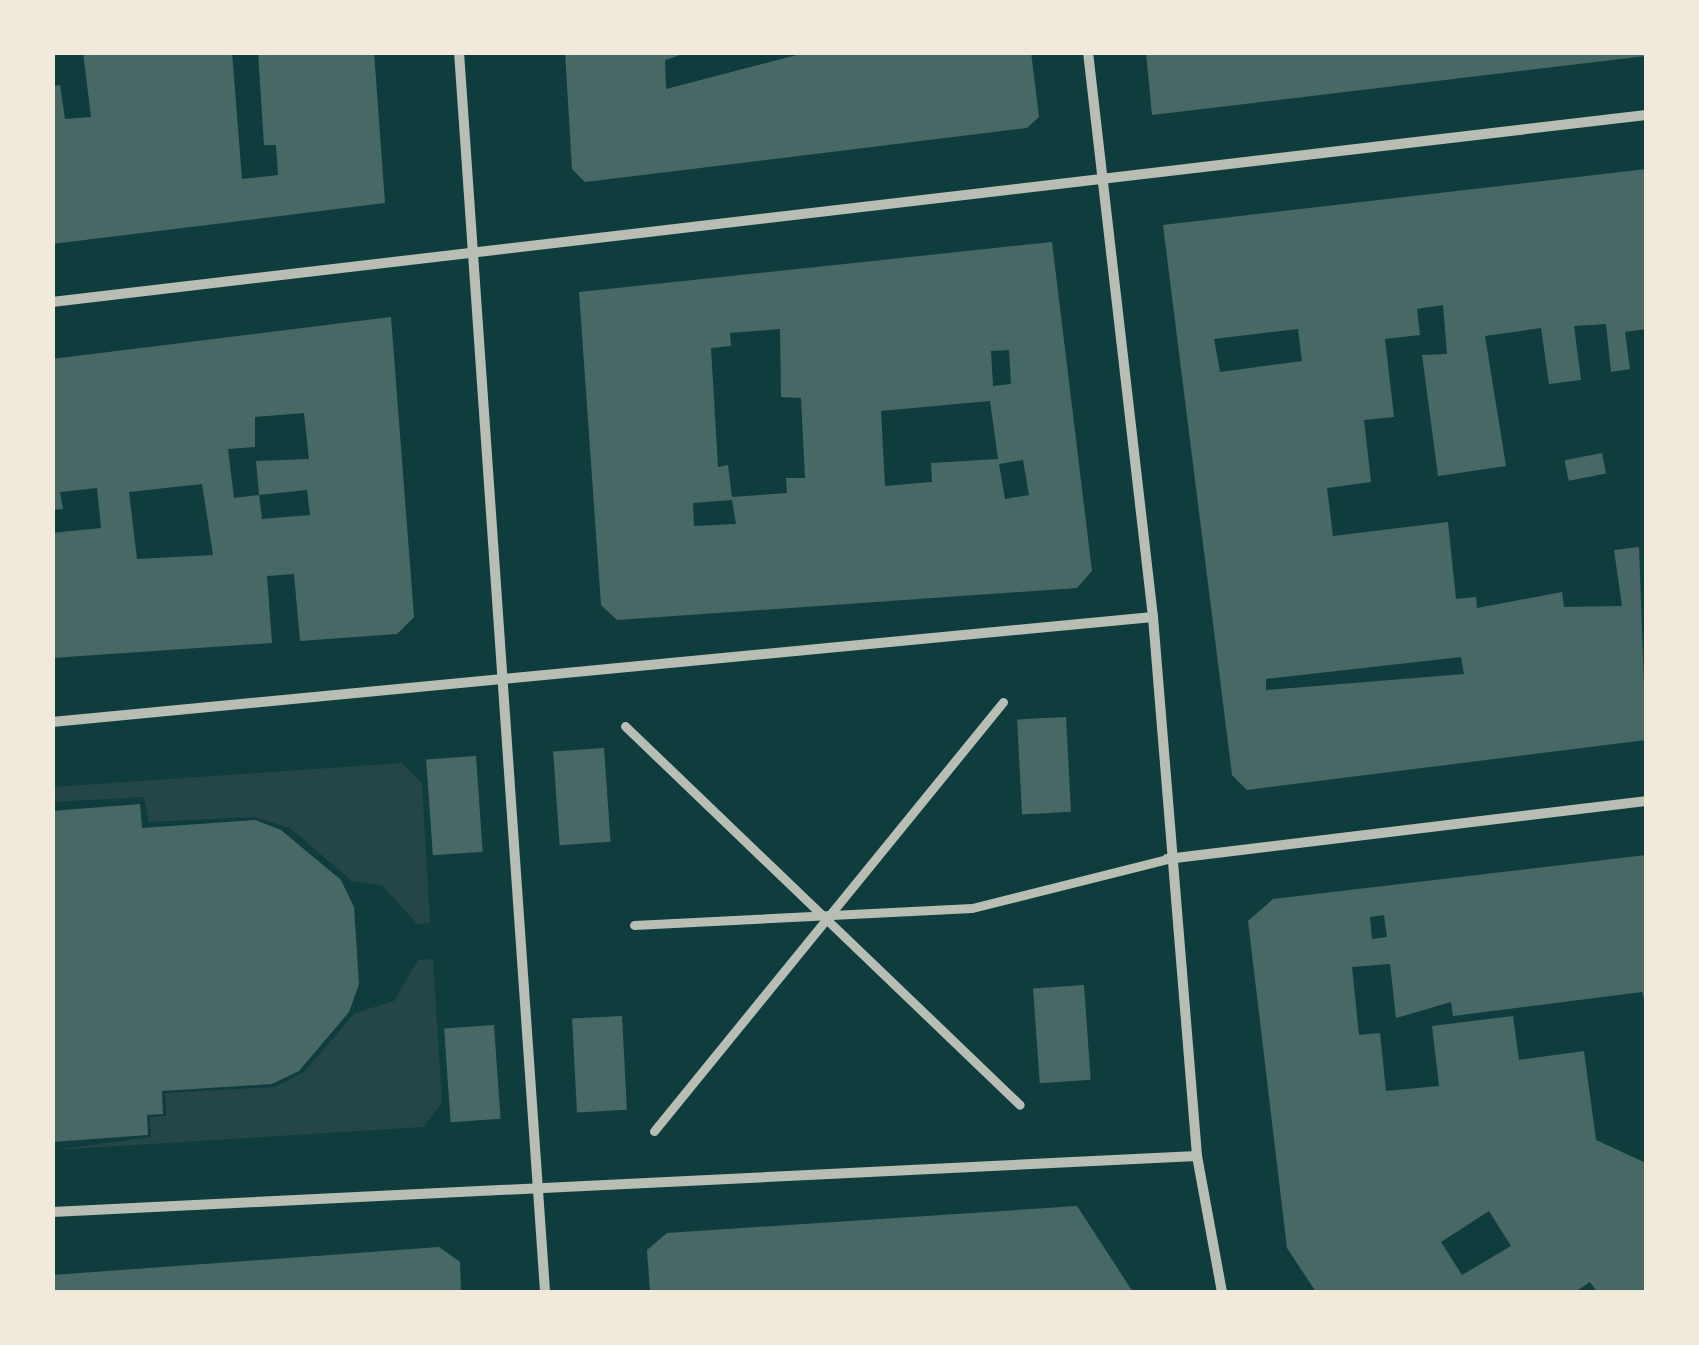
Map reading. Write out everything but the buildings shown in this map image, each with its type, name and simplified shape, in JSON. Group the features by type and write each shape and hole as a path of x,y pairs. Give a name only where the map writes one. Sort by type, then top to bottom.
{"street":[{"path":"459,52 508,683 545,1292"},
{"path":"1088,52 1153,616 1167,858 1197,1156 1222,1292"},
{"path":"52,302 1646,116"},
{"path":"52,722 508,683 1153,616"},
{"path":"654,1132 1002,702"},
{"path":"625,726 1020,1106"},
{"path":"634,925 972,908 1167,858 1646,801"},
{"path":"52,1212 1197,1156"}],"shaded area":[{"path":"402,763 422,783 430,923 417,924 382,885 352,881 290,828 254,817 149,822 144,797 53,802 53,787"},
{"path":"433,959 442,1103 423,1127 53,1150 151,1137 150,1117 166,1116 165,1093 275,1087 304,1072 355,1013 394,1001 418,960"}]}
